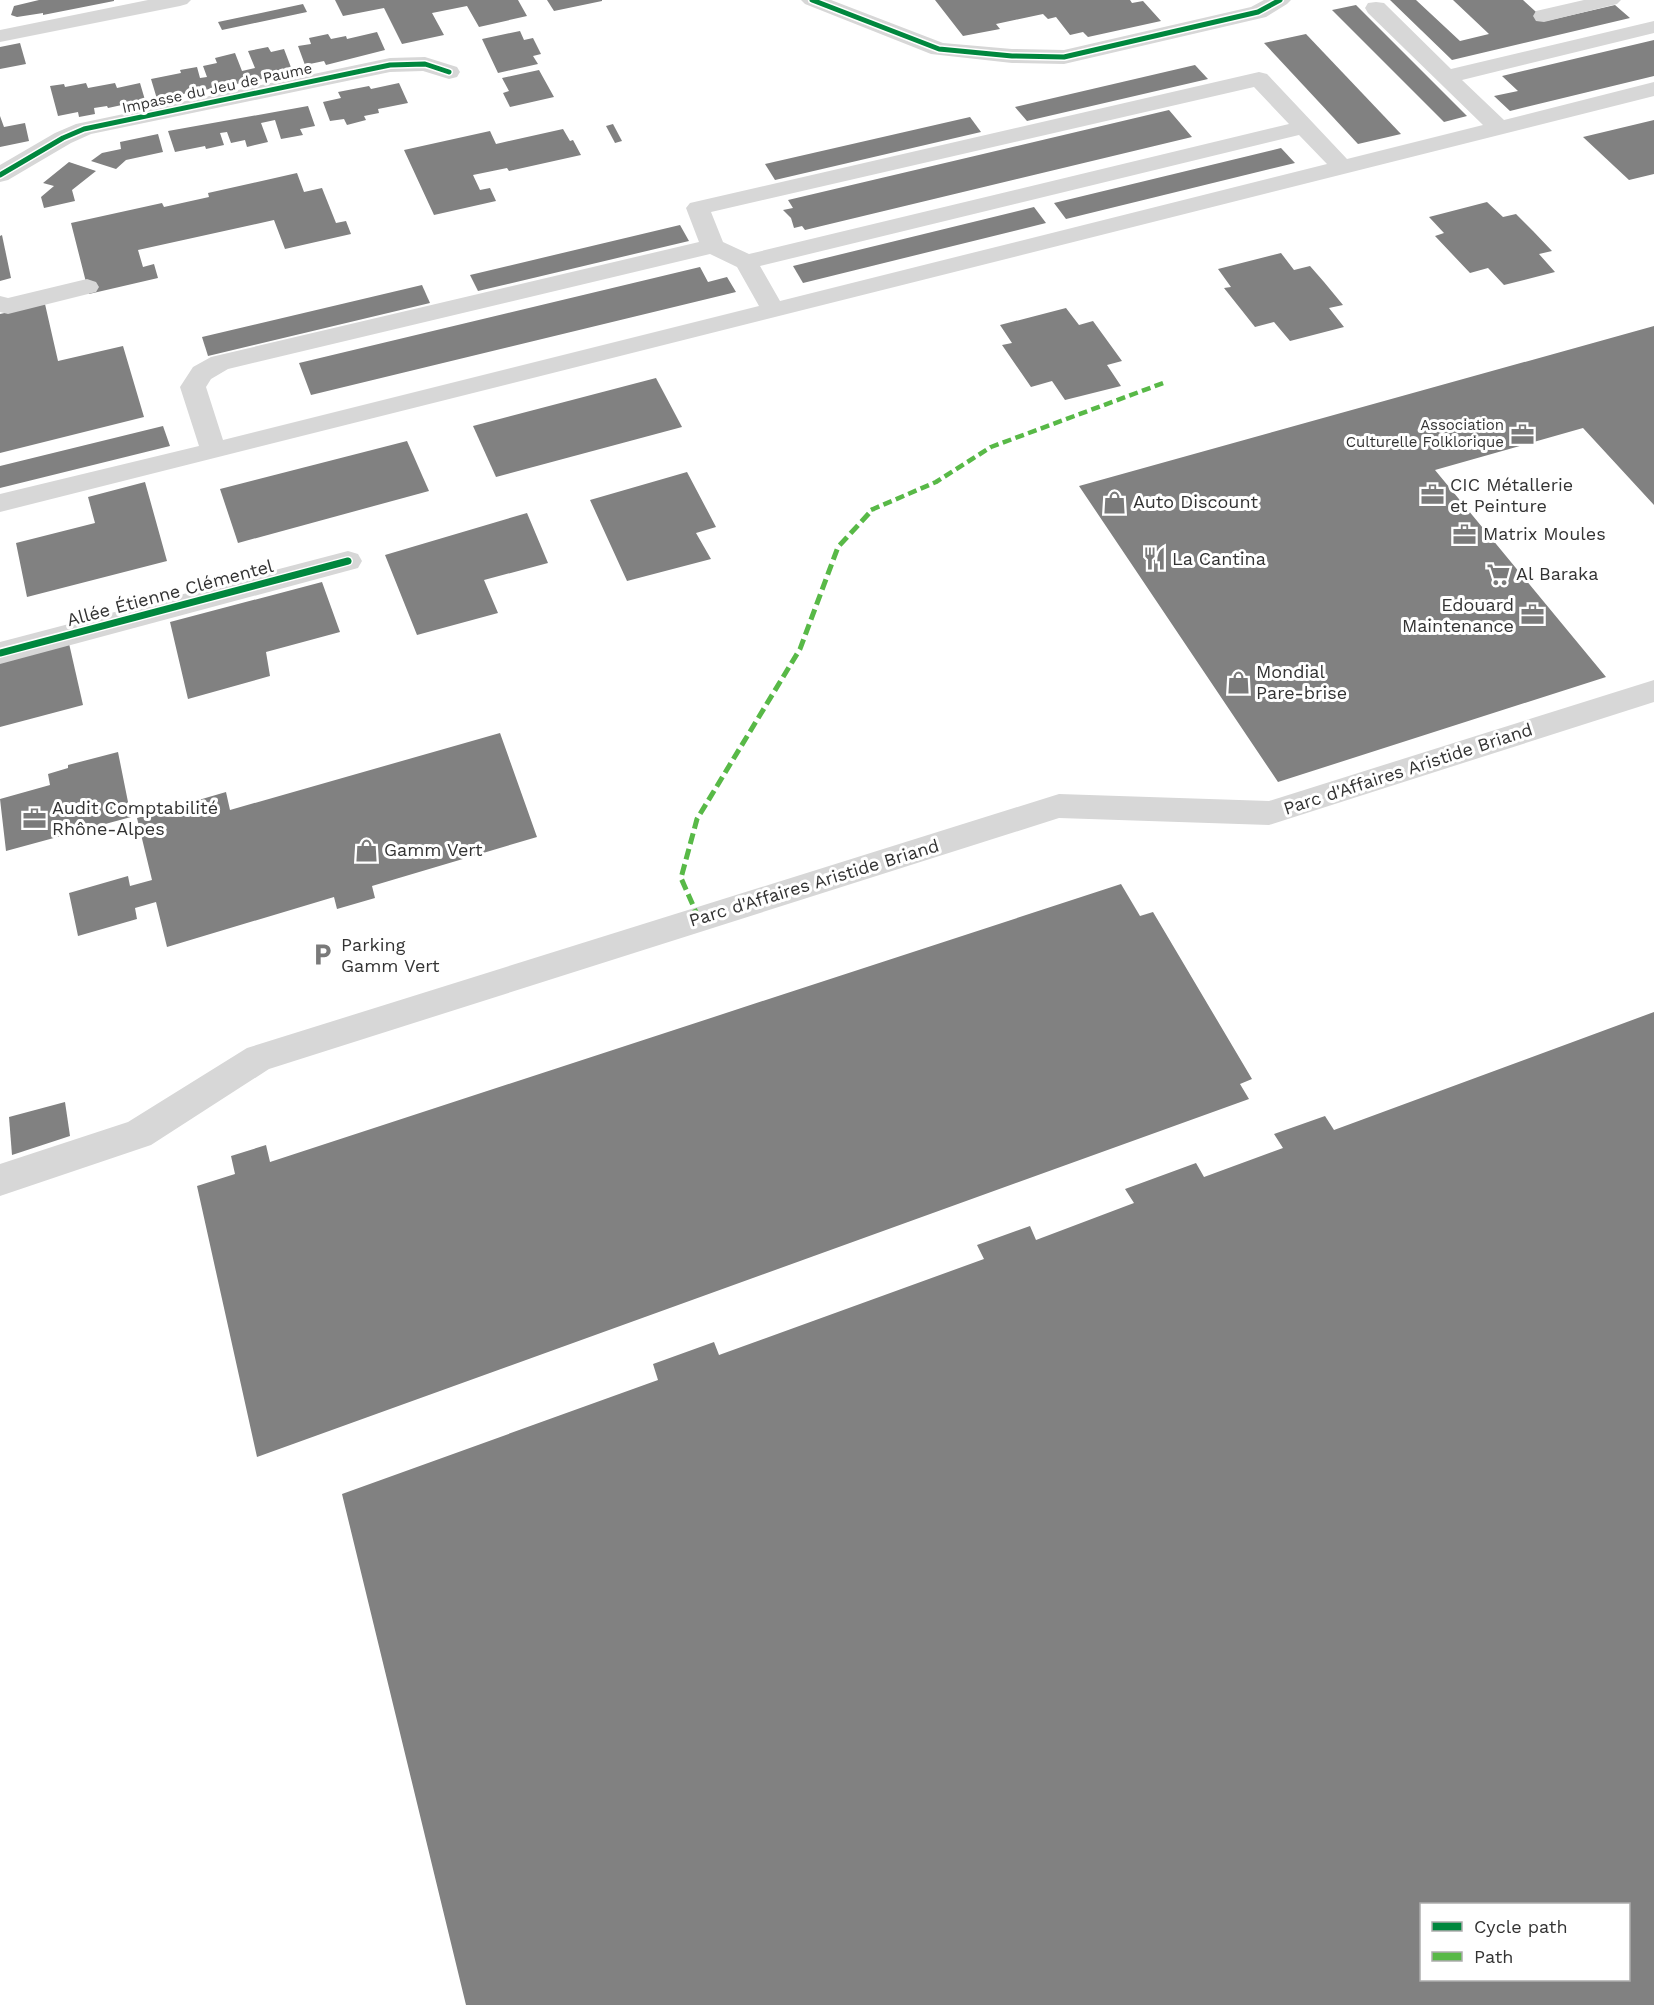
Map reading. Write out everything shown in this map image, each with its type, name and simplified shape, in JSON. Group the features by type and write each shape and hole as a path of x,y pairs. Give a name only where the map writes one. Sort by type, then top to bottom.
{"street":[{"path":"0,36 180,0"},
{"path":"812,0 939,49 1012,56 1064,57 1245,15 1280,0"},
{"path":"1544,16 1610,0"},
{"path":"1376,8 1498,128"},
{"path":"1447,77 1653,27"},
{"name":"Impasse du Jeu de Paume","path":"0,175 63,138 84,129 390,65 425,64 449,72"},
{"path":"713,246 698,208 1258,79 1342,167"},
{"path":"0,503 774,311 1654,88"},
{"path":"746,262 1305,127"},
{"path":"214,451 193,387 202,373 220,363 713,246 746,262 774,311"},
{"path":"0,304 8,306 87,287"},
{"name":"Allée Étienne Clémentel","path":"0,653 348,561"},
{"name":"Parc d'Affaires Aristide Briand","path":"0,1179 139,1134 259,1058 1059,806 1269,813 1654,691"}],"building":[{"path":"39,0 114,1 43,15 43,13 17,17 11,15 14,6"},
{"path":"335,0 518,0 527,16 479,27 467,6 432,13 444,35 402,44 384,8 343,16"},
{"path":"547,0 602,0 602,1 554,11"},
{"path":"935,0 1130,0 1132,3 1143,1 1161,21 1088,37 1083,32 1070,35 1056,17 1048,19 1043,14 996,24 1000,29 963,36"},
{"path":"1390,0 1416,0 1460,41 1489,34 1453,0 1523,0 1546,21 1615,5 1630,18 1452,60"},
{"path":"303,4 307,12 222,30 218,22"},
{"path":"1356,5 1467,116 1444,122 1332,10"},
{"path":"520,31 524,40 533,38 541,54 533,56 538,64 498,73 482,39"},
{"path":"377,32 385,50 326,65 324,61 305,65 298,46 311,44 309,38 328,34 331,39 346,36 347,39"},
{"path":"1306,34 1401,134 1358,144 1264,43"},
{"path":"1654,40 1654,76 1510,111 1494,96 1518,91 1502,76"},
{"path":"20,43 26,64 0,69 0,47"},
{"path":"268,47 271,52 284,49 292,70 283,75 157,99 151,79 197,67 200,78 207,77 203,66 217,63 215,58 235,53 242,71 255,68 248,51"},
{"path":"1195,65 1208,79 1027,121 1015,107"},
{"path":"539,70 554,97 510,107 503,93 509,91 502,78"},
{"path":"86,83 88,88 115,83 117,88 140,83 145,100 108,108 107,106 94,108 95,114 79,117 78,112 58,116 50,86 64,84 65,87"},
{"path":"399,83 408,103 378,109 379,113 364,116 366,120 347,125 344,119 330,121 323,102 341,98 338,92 369,86 371,89"},
{"path":"308,106 315,126 300,129 303,135 281,139 275,120 261,123 268,142 247,147 245,140 231,143 227,132 220,133 224,145 175,152 168,131"},
{"path":"1169,110 1192,137 805,230 802,226 794,228 791,218 783,210 793,208 788,200"},
{"path":"0,116 4,127 25,123 29,141 0,147"},
{"path":"970,117 981,132 775,180 765,164"},
{"path":"1654,120 1654,174 1629,180 1583,137"},
{"path":"613,124 622,141 615,143 606,126"},
{"path":"563,129 570,141 573,140 581,155 509,171 507,168 473,175 480,190 490,188 496,201 434,215 404,150 490,131 496,144"},
{"path":"158,134 163,152 126,160 116,169 91,161 102,153 121,149 120,142"},
{"path":"1281,148 1295,163 1066,219 1054,203"},
{"path":"69,162 96,171 72,190 75,201 44,208 41,197 54,186 43,183"},
{"path":"297,173 304,192 322,188 336,223 346,221 351,234 285,249 274,220 138,250 143,267 154,264 158,278 89,294 71,223 162,203 164,207 209,197 208,193"},
{"path":"1487,202 1503,217 1516,214 1533,231 1552,251 1539,254 1555,272 1504,285 1488,268 1470,273 1435,236 1444,233 1429,217"},
{"path":"1034,207 1046,223 803,283 793,266"},
{"path":"680,225 689,241 478,291 470,275"},
{"path":"2,235 11,278 0,281 0,236"},
{"path":"1281,253 1294,270 1310,266 1324,282 1343,305 1329,308 1344,327 1290,341 1274,322 1255,327 1224,288 1231,287 1218,269"},
{"path":"700,267 708,282 727,277 736,292 311,395 299,363"},
{"path":"422,285 430,303 208,356 202,337"},
{"path":"45,304 58,361 123,346 144,417 0,453 0,314"},
{"path":"1066,308 1079,325 1093,321 1122,361 1107,365 1121,386 1065,400 1052,381 1031,387 1002,345 1012,343 1000,325"},
{"path":"1654,326 1654,505 1583,428 1435,470 1606,677 1278,782 1079,486"},
{"path":"656,378 682,427 496,477 473,426"},
{"path":"163,426 170,446 0,488 0,466"},
{"path":"407,441 429,491 238,543 220,489"},
{"path":"687,472 716,527 696,533 711,559 627,581 590,500"},
{"path":"145,482 167,561 27,597 16,543 95,523 88,497"},
{"path":"527,513 548,563 484,580 498,613 417,635 385,555"},
{"path":"322,582 340,632 266,652 270,676 188,699 170,622"},
{"path":"68,639 83,705 0,727 0,657"},
{"path":"500,733 537,837 372,886 375,898 337,909 334,897 167,947 156,902 135,908 137,919 78,936 69,893 128,876 130,886 152,880 137,818 226,792 230,810"},
{"path":"118,752 131,817 6,851 0,799 50,785 48,774 68,768 68,765"},
{"path":"1121,884 1140,916 1153,912 1252,1079 1240,1084 1249,1099 257,1457 197,1186 235,1174 231,1156 266,1145 270,1162"},
{"path":"1654,1012 1654,2005 466,2005 342,1494 658,1380 653,1364 714,1342 719,1355 984,1259 977,1245 1030,1226 1036,1240 1134,1203 1125,1189 1196,1163 1204,1177 1283,1148 1274,1134 1325,1116 1334,1130"},
{"path":"65,1102 70,1136 12,1155 9,1117"}],"marked path":[{"path":"699,919 681,878 697,819 800,649 838,547 874,507 936,482 991,447 1166,382"}],"cycle path":[{"path":"812,0 939,49 1012,56 1064,57 1258,12 1280,0"},
{"path":"0,175 63,138 84,129 390,65 425,64 449,72"},
{"path":"0,653 348,561"}],"place":[{"name":"Association Culturelle Folklorique","path":"1522,434"},
{"name":"CIC Métallerie et Peinture","path":"1432,495"},
{"name":"Auto Discount","path":"1115,502"},
{"name":"Matrix Moules","path":"1465,534"},
{"name":"La Cantina","path":"1154,559"},
{"name":"Al Baraka","path":"1498,574"},
{"name":"Edouard Maintenance","path":"1532,615"},
{"name":"Mondial Pare-brise","path":"1238,682"},
{"name":"Audit Comptabilité Rhône-Alpes","path":"34,818"},
{"name":"Gamm Vert","path":"366,850"},
{"name":"Parking Gamm Vert","path":"323,955"}]}
